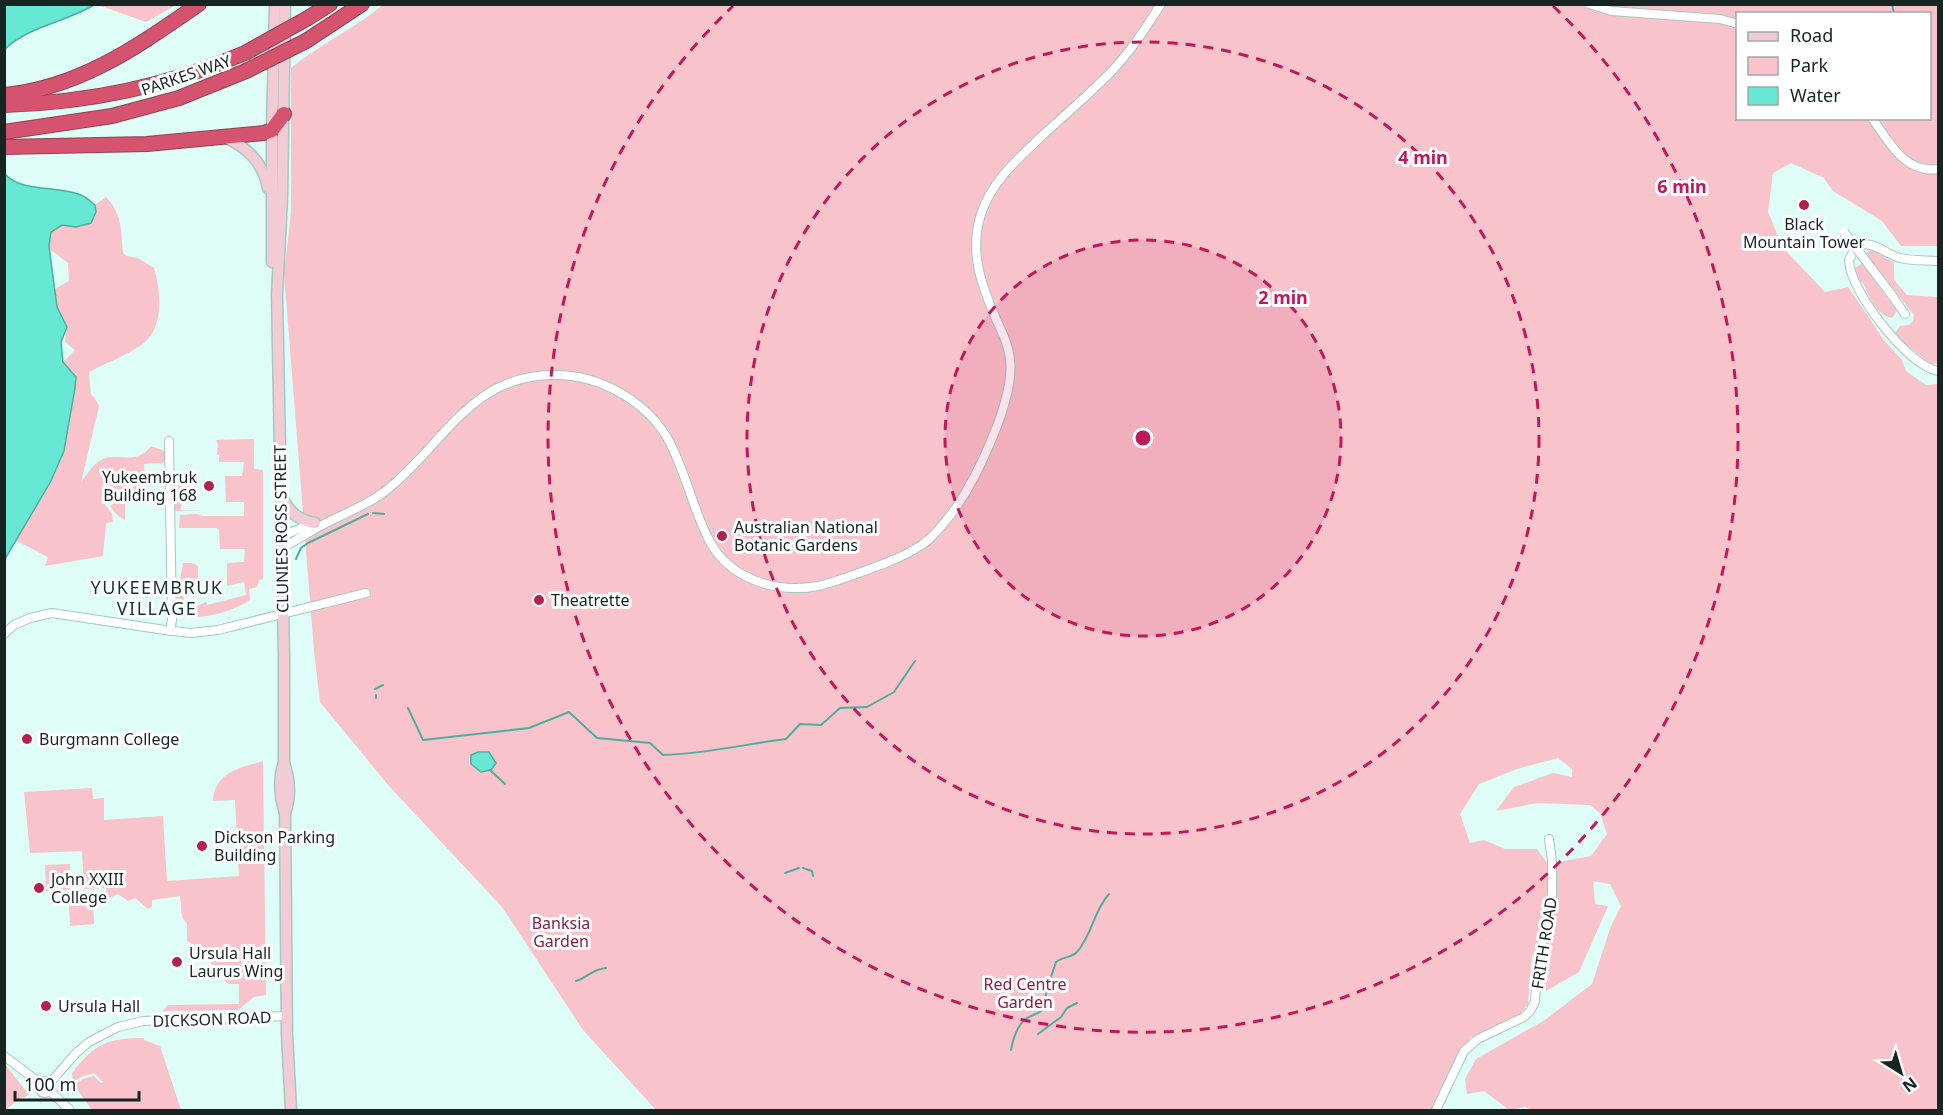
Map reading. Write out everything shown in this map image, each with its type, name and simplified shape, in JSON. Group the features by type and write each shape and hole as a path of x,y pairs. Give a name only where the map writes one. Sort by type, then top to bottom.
{"highway":[{"path":"7,100 64,82 123,56 199,4"},
{"name":"PARKES WAY","path":"7,100 68,102 133,90 200,70 245,53 330,4"},
{"name":"PARKES WAY","path":"7,131 112,116 178,98 246,71 306,41 363,4"},
{"path":"7,147 147,144 264,134 272,130 284,114"}],"street":[{"name":"CLUNIES ROSS STREET","path":"275,4 272,267 276,294 282,536 284,763 280,774 281,801 285,813 287,1016 291,1110"},
{"name":"CLUNIES ROSS STREET","path":"276,294 279,268 284,114 285,4"},
{"path":"282,548 364,505 386,490 472,404 499,387 525,378 552,374 596,381 635,403 651,417 666,436 678,460 708,538 727,563 756,582 786,589 822,586 862,572 921,545 940,528 964,494 1003,410 1010,383 1009,353 1004,336 982,288 976,266 977,227 988,196 1018,158 1110,73 1127,54 1161,4"},
{"path":"1589,4 1612,11 1720,19 1736,24"},
{"path":"1874,120 1904,160 1916,167 1938,169"},
{"path":"226,138 247,150 263,168 272,203"},
{"path":"1844,232 1905,314"},
{"path":"1938,261 1898,257 1871,244 1857,248 1849,260 1852,279 1894,340 1909,356 1938,371"},
{"path":"169,441 172,620 170,631"},
{"path":"281,494 292,513 303,520 327,523"},
{"path":"282,536 315,523"},
{"path":"4,634 14,625 30,618 52,613 170,631 191,633 218,630 366,593"},
{"name":"FRITH ROAD","path":"1436,1110 1464,1052 1478,1039 1524,1017 1534,1002 1538,958 1552,909 1552,860 1549,839"},
{"name":"DICKSON ROAD","path":"50,1087 76,1053 89,1042 117,1027 143,1021 287,1016"},
{"path":"4,1056 40,1083 40,1091 46,1093 50,1087 70,1110"}],"green space":[{"path":"103,4 176,5 146,22 101,6"},
{"path":"384,4 1938,5 1938,246 1901,246 1882,221 1833,191 1824,178 1791,163 1773,173 1768,212 1783,248 1825,292 1848,287 1884,340 1902,360 1906,371 1926,385 1938,384 1938,1110 1532,1110 1525,1107 1509,1110 1484,1091 1467,1094 1465,1079 1476,1059 1545,1020 1592,984 1611,926 1621,906 1610,884 1593,881 1595,904 1608,906 1579,972 1546,991 1539,958 1546,933 1532,956 1528,1004 1517,1018 1470,1038 1432,1110 656,1110 583,1030 502,907 388,785 320,702 284,274 291,212 291,68","holes":["1558,758 1572,769 1572,777 1553,773 1514,787 1496,811 1537,803 1590,805 1600,813 1607,834 1591,856 1548,864 1537,849 1505,849 1484,840 1470,843 1460,814 1479,784 1517,769"]},
{"path":"106,197 118,216 123,253 138,258 154,268 159,310 154,330 148,339 140,346 89,372 91,395 99,406 81,482 92,467 101,460 139,456 151,446 165,451 165,463 144,464 145,489 137,500 125,501 125,520 117,515 110,506 122,498 119,493 104,503 112,514 113,522 106,523 103,556 45,566 48,557 15,540 49,486 60,463 68,434 76,377 63,362 75,350 65,342 67,327 57,307 55,289 69,281 68,263 47,247 51,232 62,225 96,212 95,205"},
{"path":"1873,250 1894,263 1894,280 1907,295 1938,297 1938,363 1931,365 1894,334 1900,326 1909,325 1914,315 1865,253"},
{"path":"1862,263 1897,311 1892,318 1877,309 1863,283 1858,281 1854,269"},
{"path":"254,439 254,469 263,470 263,579 259,580 257,587 249,589 250,600 233,609 205,616 176,617 178,607 188,610 206,602 207,605 246,595 244,582 227,586 227,563 244,562 245,549 220,549 217,528 179,528 180,515 244,516 244,502 226,502 225,476 242,476 244,462 219,462 216,440"},
{"path":"182,477 196,479 196,495 182,496 181,510 202,510 174,511 174,498"},
{"path":"183,563 198,566 198,585 183,589 184,602 199,600 184,606 178,603 177,597"},
{"path":"263,761 266,995 254,997 238,1010 162,1011 168,1005 239,1004 239,984 228,984 215,974 205,954 187,941 187,924 182,917 180,896 152,900 152,906 148,909 135,898 128,901 118,894 107,899 106,888 84,889 82,851 30,853 24,792 92,788 93,799 104,798 104,820 163,816 167,881 239,876 235,800 213,801 215,791 218,784 230,773"},
{"path":"70,864 71,890 46,891 45,865"},
{"path":"93,901 94,924 70,926 69,903"},
{"path":"144,1038 160,1046 181,1110 92,1110 74,1085 94,1076 101,1083 103,1082 94,1073 81,1077 73,1083 72,1073 87,1055 111,1041"},
{"path":"5,1064 29,1095 5,1110"}],"water":[{"path":"5,4 94,5 36,29 5,49"},
{"path":"5,174 21,184 83,196 95,205 96,212 91,223 76,227 62,225 51,232 49,246 57,307 67,327 61,342 63,362 76,377 75,388 64,451 51,481 5,559"},
{"path":"478,752 489,752 496,763 491,770 481,772 471,764 471,755"}],"waterway":[{"path":"1892,4 1894,12"},
{"path":"373,513 384,514"},
{"path":"296,559 301,548 308,543 368,514"},
{"path":"408,708 423,740 529,728 569,712 597,738 650,743 663,755 679,754 786,739 800,724 821,725 840,708 867,707 894,692 915,661"},
{"path":"375,689 383,685"},
{"path":"490,770 505,784"},
{"path":"785,873 799,868"},
{"path":"803,868 812,871 813,876"},
{"path":"1011,1050 1014,1037 1021,1024 1045,1007 1046,992 1056,962 1077,952 1109,894"},
{"path":"576,981 596,970 606,968"},
{"path":"1038,1034 1061,1017 1067,1008 1077,1003"}],"place":[{"name":"Black Mountain Tower","path":"1804,205"},
{"name":"Yukeembruk Building 168","path":"209,486"},
{"name":"Australian National Botanic Gardens","path":"722,536"},
{"name":"Theatrette","path":"539,600"},
{"name":"Burgmann College","path":"27,739"},
{"name":"Dickson Parking Building","path":"202,846"},
{"name":"John XXIII College","path":"39,888"},
{"name":"Ursula Hall Laurus Wing","path":"177,962"},
{"name":"Ursula Hall","path":"46,1006"}],"district":[{"name":"YUKEEMBRUK VILLAGE","path":"157,598"}],"park label":[{"name":"Banksia Garden","path":"561,932"},
{"name":"Red Centre Garden","path":"1025,993"}]}
